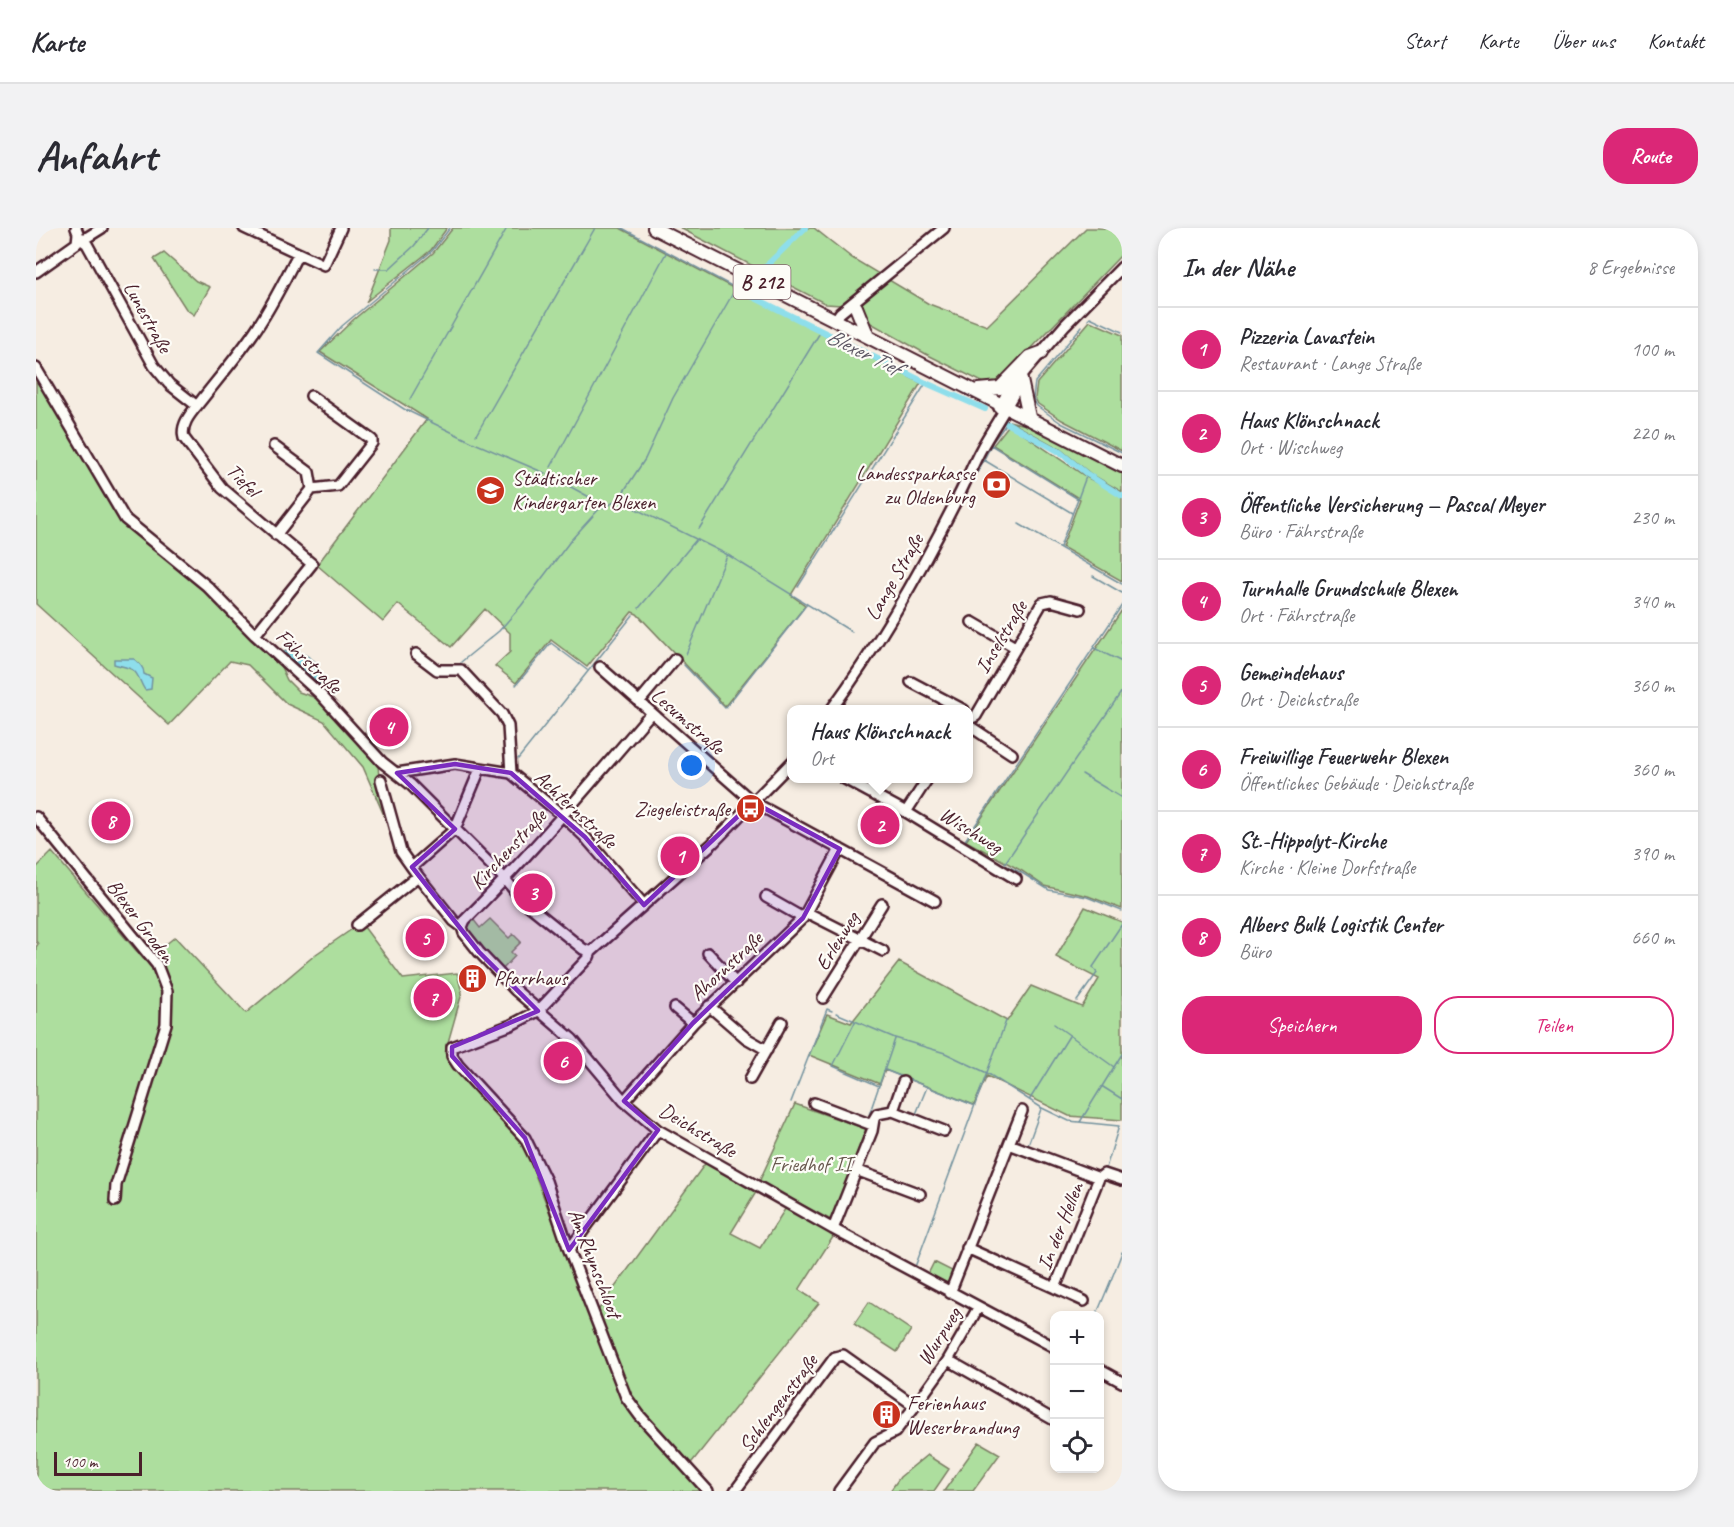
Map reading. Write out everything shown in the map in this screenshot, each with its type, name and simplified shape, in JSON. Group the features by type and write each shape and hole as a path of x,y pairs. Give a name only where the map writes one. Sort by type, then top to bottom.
{"main road":[{"name":"B 212","path":"654,228 867,334 1122,466"},
{"path":"856,307 867,334"},
{"path":"977,390 1000,388 1030,357 1041,353"},
{"path":"1022,378 1029,417"}],"street":[{"path":"36,272 74,247 79,238 76,228"},
{"path":"79,238 86,238 102,228"},
{"path":"244,228 324,265 341,228"},
{"path":"841,322 840,313 944,228"},
{"name":"Lunestraße","path":"79,238 87,244 154,366 169,384 197,406"},
{"name":"Tiefel","path":"255,634 312,564 222,488 184,438 183,432 184,425 197,406 253,334 298,254"},
{"name":"Lange Straße","path":"835,705 862,667 904,598 1004,405 1041,353 1122,267"},
{"path":"841,322 856,307 862,295"},
{"name":"Fährstraße","path":"36,368 125,519 207,586 320,694 382,762 410,784 532,908 583,949 591,952"},
{"path":"276,535 312,489 338,486 372,443 372,440 311,396"},
{"path":"274,446 309,472 312,489"},
{"name":"Inselstraße","path":"973,713 1042,603 1052,601 1080,609"},
{"path":"972,622 1014,647"},
{"path":"416,654 438,670 461,670 502,714 508,726 511,773"},
{"path":"639,702 675,659"},
{"name":"Lesumstraße","path":"600,667 753,802"},
{"path":"911,682 955,705"},
{"name":"Kirchenstraße","path":"462,927 465,920 506,880 651,713"},
{"path":"973,728 1012,754"},
{"name":"Achternstraße","path":"397,773 455,764 511,773 585,837 644,905"},
{"path":"538,1011 589,957 591,952 712,844 787,767"},
{"path":"412,867 455,829 480,769"},
{"name":"Deichstraße","path":"381,780 401,852 418,876 454,921 462,927 479,952 538,1011 572,1040 624,1101 657,1130 950,1293 1050,1345"},
{"name":"Wischweg","path":"852,783 906,812 1016,879"},
{"path":"906,812 925,783"},
{"path":"753,802 935,901"},
{"name":"Blexer Groden","path":"36,818 157,965 167,991 166,1024 116,1185 115,1201"},
{"name":"Ahornstraße","path":"624,1101 693,1023 805,915 840,849"},
{"path":"357,925 418,876"},
{"path":"766,897 860,938 883,951"},
{"name":"Erlenweg","path":"823,998 882,904"},
{"path":"708,953 736,983"},
{"path":"710,1006 746,1038 766,1050"},
{"path":"675,1008 693,1023"},
{"name":"Am Rhynschloot","path":"538,1011 511,1025 452,1047 452,1056 525,1138 546,1181 569,1250 626,1397 640,1416 708,1491"},
{"path":"750,1079 782,1022"},
{"path":"893,1111 903,1082"},
{"path":"814,1103 872,1125"},
{"path":"833,1229 878,1114 893,1111 944,1131"},
{"path":"950,1293 1022,1111"},
{"path":"569,1250 657,1130"},
{"name":"In der Hellen","path":"1009,1144 1099,1178"},
{"path":"856,1170 920,1194"},
{"name":"In der Hellen","path":"1055,1288 1099,1178 1104,1174 1122,1180"},
{"name":"In der Hellen","path":"967,1248 1084,1301"},
{"name":"Wurpweg","path":"839,1491 875,1443 895,1432 915,1406 948,1360 978,1308"},
{"name":"Schlengenstraße","path":"735,1491 835,1357 843,1354 915,1406"},
{"path":"948,1360 1052,1419"},
{"path":"1104,1372 1122,1382"}],"highlighted area":[{"path":"455,764 511,773 585,837 644,905 753,802 840,849 803,918 693,1023 624,1101 658,1130 569,1250 525,1138 452,1056 452,1047 538,1011 479,952 412,867 455,829 397,773"}],"green space":[{"path":"391,228 447,228 431,250 367,301 391,240"},
{"path":"453,228 620,228 921,383 791,595 805,605 802,610 725,706 637,614 632,612 587,667 551,640 516,683 495,666 510,652 510,633 485,609 451,647 398,604 383,622 317,565 427,419 320,352 353,320 433,253"},
{"path":"680,228 814,228 852,258 929,304 987,326 1086,228 1122,228 1122,254 1005,376 998,381 986,384 869,322 864,311 851,300 841,305 826,304"},
{"path":"164,253 196,281 210,287 194,315 186,309 154,259"},
{"path":"1090,321 1122,335 1122,451 1062,420 1038,404 1035,398 1037,383"},
{"path":"36,375 112,505 191,577 280,665 287,680 299,692 319,699 378,764 379,779 395,841 363,767 324,721 287,704 248,665 230,661 169,725 36,604"},
{"path":"1009,421 1030,426 1122,473 1122,492 1091,474 1060,449"},
{"path":"1008,426 1088,478 1122,495 1122,581 1062,547 1080,499 993,445"},
{"path":"1122,610 1122,909 1088,896 1044,886 1022,871 966,841"},
{"path":"52,852 145,961 175,937 246,1013 316,954 361,923 403,979 457,973 462,993 445,1053 524,1146 591,1320 707,1161 758,1189 731,1233 760,1248 787,1206 835,1234 799,1290 819,1303 688,1467 708,1491 36,1491 36,947 38,944 36,941 36,868"},
{"path":"1085,907 1122,922 1122,1120 1069,1116 987,1076 974,1105 885,1070 880,1084 809,1055 827,1014 851,1023 899,962 1007,1021 1031,986 1082,1007 1099,979 1056,957"},
{"path":"473,919 480,928 490,919 509,938 513,934 521,942 511,952 515,956 501,971 469,933 467,925"},
{"name":"Friedhof II","path":"795,1104 866,1129 831,1220 759,1182"},
{"path":"934,1262 954,1272 947,1286 927,1276"},
{"path":"869,1302 911,1330 897,1352 854,1324"},
{"path":"979,1442 1000,1454 973,1491 944,1491"},
{"path":"927,1455 949,1469 934,1491 890,1491 900,1477"}],"water":[{"path":"293,650 318,664 320,684 283,652"},
{"path":"114,659 134,659 142,667 144,674 152,678 151,689 145,690 134,671 114,664"}],"waterway":[{"path":"375,269 389,269 414,246 428,228"},
{"path":"450,228 432,251 342,326 318,353 404,409 472,442 547,474 593,499 600,508"},
{"path":"410,399 507,228"},
{"path":"476,435 595,228"},
{"path":"622,228 743,292"},
{"name":"Blexer Tief","path":"765,267 805,228"},
{"path":"551,467 666,253"},
{"path":"624,491 645,459 673,398 736,288"},
{"name":"Blexer Tief","path":"743,292 926,383 985,409"},
{"path":"1088,319 1090,317 1122,332"},
{"path":"1082,326 1035,382 1033,398 1037,406 1061,423 1122,453"},
{"path":"699,529 821,331"},
{"path":"798,587 926,383"},
{"path":"978,472 993,441 1007,423"},
{"name":"Blexer Tief","path":"1007,423 1060,452 1087,474 1122,496"},
{"path":"991,445 1078,499"},
{"path":"984,460 1072,513"},
{"path":"1060,547 1087,474"},
{"path":"461,662 499,631 571,540 600,508 607,507 620,497"},
{"path":"618,500 728,555 852,632"},
{"path":"1019,524 1122,584"},
{"path":"639,608 696,540"},
{"path":"686,654 727,556"},
{"path":"1093,576 1122,593"},
{"path":"684,665 725,708 807,604"},
{"path":"964,842 1122,605"},
{"path":"518,759 633,615"},
{"path":"516,685 551,643 587,670"},
{"path":"1094,648 1122,662"},
{"path":"1005,863 1122,691"},
{"path":"1082,774 1122,798"},
{"path":"931,783 914,810 969,845"},
{"path":"988,857 1022,873 1049,890 1087,897 1122,911"},
{"path":"1077,1001 1097,973 1093,967 1122,924"},
{"path":"791,1102 827,1009 832,1011"},
{"path":"836,1013 895,1038 945,1053 987,1073 1042,1108 1069,1121 1119,1126 1106,1168"},
{"path":"915,1267 1006,1021"},
{"path":"855,1022 833,1066 879,1086"},
{"path":"1054,1024 1114,1067"},
{"path":"1030,1099 1069,1036"},
{"path":"869,1115 895,1039"},
{"path":"1080,1122 1122,1054"},
{"path":"885,1070 973,1105"},
{"path":"916,1114 927,1087"},
{"path":"1103,1087 1122,1099"},
{"path":"1028,1145 1041,1109"},
{"path":"1098,1311 1122,1252"}],"place":[{"name":"Landessparkasse zu Oldenburg","path":"996,485"},
{"name":"Städtischer Kindergarten Blexen","path":"491,490"},
{"name":"Turnhalle Grundschule Blexen","path":"389,727"},
{"name":"Ziegeleistraße","path":"751,809"},
{"name":"Albers Bulk Logistik Center","path":"111,821"},
{"name":"Haus Klönschnack","path":"880,825"},
{"name":"Pizzeria Lavastein","path":"680,856"},
{"name":"Öffentliche Versicherung — Pascal Meyer","path":"533,893"},
{"name":"Gemeindehaus","path":"425,938"},
{"name":"Pfarrhaus","path":"473,978"},
{"name":"St.-Hippolyt-Kirche","path":"433,998"},
{"name":"Freiwillige Feuerwehr Blexen","path":"563,1061"},
{"name":"Ferienhaus Weserbrandung","path":"886,1415"}]}
